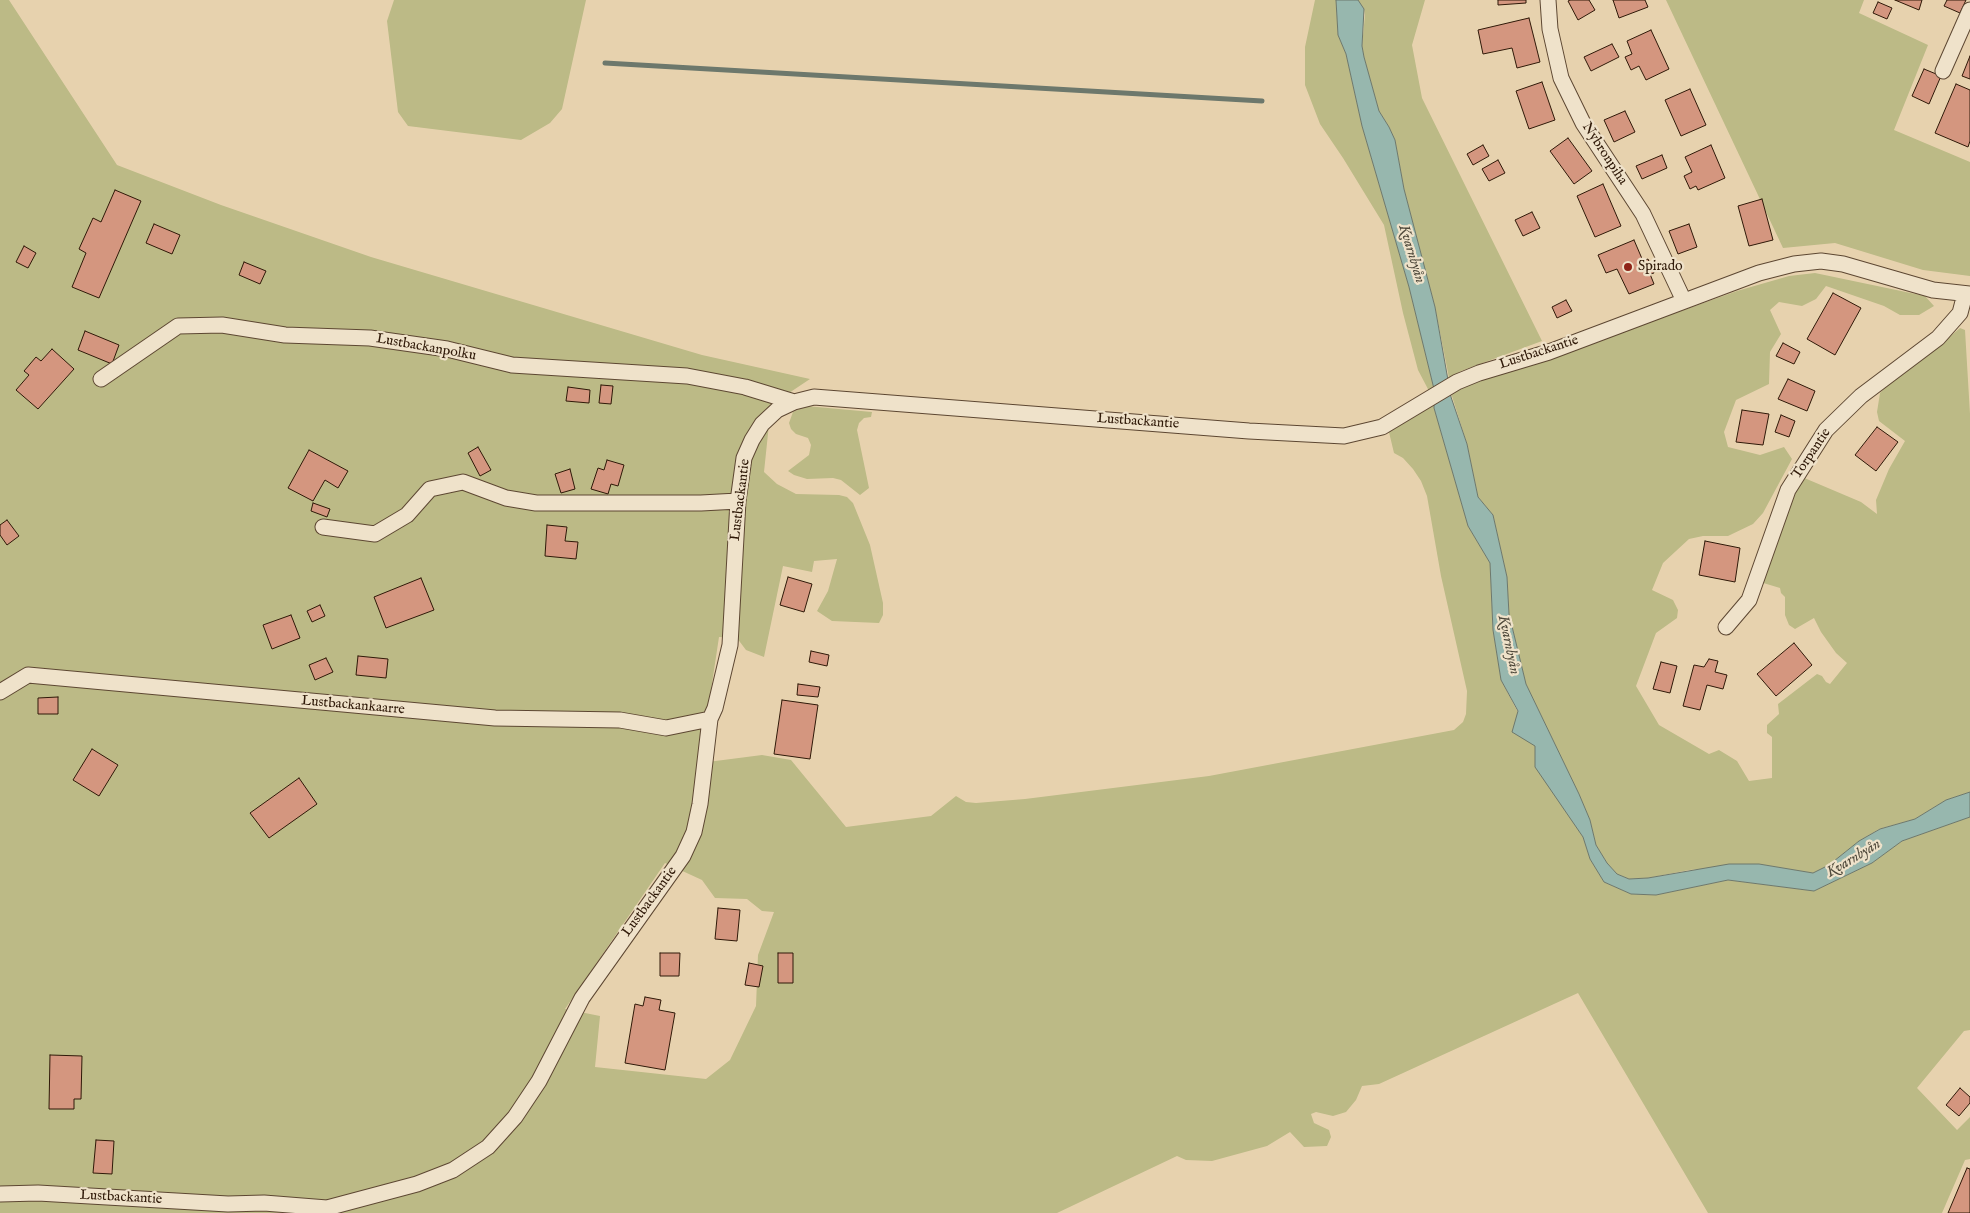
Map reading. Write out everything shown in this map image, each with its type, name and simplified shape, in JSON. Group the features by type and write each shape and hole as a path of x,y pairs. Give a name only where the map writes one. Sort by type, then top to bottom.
{"street":[{"name":"Nybronpiha","path":"1548,0 1550,29 1562,78 1583,123 1643,214 1684,301"},
{"path":"1943,71 1970,10"},
{"name":"Lustbackantie","path":"0,1194 38,1193 228,1204 264,1203 327,1208 417,1184 452,1170 488,1147 515,1117 539,1081 582,998 683,856 694,832 700,804 710,719 715,708 730,645 738,501 744,458 762,424 772,415 794,402 814,397 1249,431 1344,436 1382,427 1457,382 1479,373 1549,352 1759,273 1794,264 1821,261 1843,264 1933,290 1967,294"},
{"name":"Torpantie","path":"1726,627 1748,600 1788,490 1826,430 1861,396 1938,338 1960,313 1967,294"},
{"name":"Lustbackanpolku","path":"100,379 178,326 222,325 285,335 370,338 447,348 512,365 687,376 745,387 794,402"},
{"path":"323,527 374,534 406,515 430,489 463,482 506,498 536,502 701,503 738,501"},
{"name":"Lustbackankaarre","path":"0,692 28,675 495,718 620,720 666,728 710,719"}],"shaded area":[{"path":"0,0 9,0 117,165 221,205 371,257 702,355 810,379 771,405 764,472 777,484 796,494 839,495 847,497 853,503 870,545 883,603 883,615 879,623 832,621 817,611 828,591 837,559 814,561 812,572 783,566 764,657 746,650 737,638 719,637 700,763 762,755 791,760 846,827 931,816 956,796 966,802 976,803 1025,799 1209,776 1454,730 1463,722 1466,714 1467,691 1441,576 1427,496 1421,481 1413,469 1403,458 1394,453 1388,428 1433,401 1468,526 1490,563 1493,630 1501,680 1535,745 1536,767 1583,837 1590,859 1604,882 1631,894 1656,895 1728,880 1814,891 1872,863 1902,841 1970,817 1970,1030 1964,1031 1917,1088 1957,1130 1970,1117 1970,1159 1965,1160 1942,1213 1708,1213 1578,993 1379,1084 1362,1086 1356,1100 1346,1112 1333,1116 1316,1112 1311,1114 1314,1123 1329,1130 1331,1137 1327,1146 1304,1147 1290,1132 1267,1146 1212,1161 1186,1160 1177,1156 1057,1213 0,1213","holes":["665,863 702,880 715,898 747,899 762,911 774,912 758,955 756,1006 730,1060 706,1079 595,1067 600,1016 565,1009"]},
{"path":"394,0 586,0 562,109 550,123 521,140 408,126 398,112 387,21"},
{"path":"1315,0 1336,0 1338,35 1346,54 1362,126 1409,287 1434,389 1429,391 1418,370 1403,313 1384,225 1320,124 1305,85 1305,47"},
{"path":"1358,0 1425,0 1412,45 1422,98 1542,341 1461,371 1449,378 1435,307 1404,189 1395,140 1379,111 1364,57 1362,46 1365,15 1364,9"},
{"path":"1666,0 1864,0 1859,13 1928,45 1894,130 1970,162 1970,276 1923,270 1835,243 1783,248"},
{"path":"1815,273 1925,296 1934,306 1919,315 1900,315 1884,306 1826,286 1816,299 1802,306 1779,302 1770,310 1781,334 1770,352 1769,384 1736,400 1724,432 1728,447 1760,455 1784,447 1792,459 1763,513 1753,524 1728,536 1703,536 1689,539 1663,563 1652,590 1673,600 1678,610 1677,618 1656,633 1636,686 1659,725 1709,754 1719,750 1737,761 1749,781 1772,778 1772,737 1767,733 1767,725 1779,714 1778,704 1817,674 1830,684 1847,663 1836,653 1821,632 1814,618 1795,629 1789,625 1785,615 1785,597 1781,593 1780,588 1760,582 1783,513 1802,477 1861,502 1877,514 1876,500 1889,469 1905,441 1879,421 1877,412 1880,393 1896,376 1926,357 1960,328 1965,330 1970,414 1970,792 1946,800 1915,819 1879,829 1859,841 1829,865 1813,873 1759,864 1689,870 1648,878 1629,879 1617,874 1607,863 1596,845 1590,820 1579,794 1526,684 1509,614 1507,577 1493,515 1478,497 1467,444 1451,393 1475,381 1519,369 1737,291 1789,276"},
{"path":"806,406 872,412 871,417 864,418 859,423 857,430 869,488 860,495 841,480 833,478 807,479 788,471 809,455 811,445 808,438 796,434 791,429 789,423 793,412"}],"water":[{"name":"Kvarnbyån","path":"1336,0 1358,0 1364,9 1362,46 1364,57 1379,111 1395,140 1404,189 1435,307 1451,397 1467,444 1478,497 1493,515 1507,577 1509,614 1526,684 1579,794 1590,820 1596,845 1607,863 1617,874 1629,879 1648,878 1729,864 1759,864 1813,873 1829,865 1859,841 1880,829 1915,819 1946,800 1970,792 1970,817 1902,841 1872,863 1814,891 1728,880 1656,895 1631,894 1604,882 1590,859 1583,837 1535,767 1535,746 1512,732 1518,711 1501,680 1493,630 1490,563 1468,526 1434,408 1434,389 1409,287 1362,126 1346,54 1338,35"}],"building":[{"path":"1498,0 1526,0 1526,3 1498,5"},
{"path":"1589,0 1595,10 1578,20 1568,1"},
{"path":"1613,0 1645,0 1648,7 1619,18"},
{"path":"1895,0 1922,0 1919,10"},
{"path":"1947,0 1966,0 1960,13 1944,6"},
{"path":"1878,2 1892,8 1887,19 1873,13"},
{"path":"1529,18 1540,62 1517,68 1512,48 1483,54 1478,30"},
{"path":"1651,30 1669,69 1646,80 1639,66 1631,70 1625,57 1632,54 1627,41"},
{"path":"1612,44 1619,57 1591,71 1584,57"},
{"path":"1970,56 1970,79 1962,76"},
{"path":"1924,69 1941,76 1929,104 1912,96"},
{"path":"1542,82 1555,120 1529,129 1516,91"},
{"path":"1956,84 1970,90 1970,141 1968,147 1935,133"},
{"path":"1690,89 1706,125 1681,136 1665,100"},
{"path":"1625,111 1635,132 1614,142 1604,120"},
{"path":"1568,138 1592,171 1574,184 1550,151"},
{"path":"1483,145 1489,156 1473,165 1467,154"},
{"path":"1711,145 1725,178 1698,190 1696,186 1690,189 1684,176 1692,172 1685,157"},
{"path":"1662,155 1667,168 1642,179 1636,166"},
{"path":"1498,160 1505,173 1489,181 1482,169"},
{"path":"1603,184 1621,226 1595,237 1577,196"},
{"path":"115,190 141,201 99,298 72,287 86,253 79,249 93,218 101,222"},
{"path":"1762,199 1773,240 1749,246 1738,206"},
{"path":"1532,212 1540,228 1523,236 1515,220"},
{"path":"154,224 180,235 172,254 146,243"},
{"path":"1689,224 1697,247 1678,254 1669,231"},
{"path":"1634,240 1643,261 1648,259 1654,273 1650,274 1654,284 1629,294 1617,269 1606,273 1598,255"},
{"path":"24,246 36,253 28,268 16,262"},
{"path":"244,262 266,271 260,284 239,275"},
{"path":"1833,293 1861,308 1835,355 1807,339"},
{"path":"1566,300 1572,311 1557,318 1552,307"},
{"path":"85,331 119,345 112,364 78,350"},
{"path":"1783,343 1800,352 1794,364 1776,356"},
{"path":"52,349 74,369 38,409 16,390 29,375 24,371 36,357 41,361"},
{"path":"1788,379 1815,391 1807,411 1778,399"},
{"path":"601,385 613,386 611,404 599,403"},
{"path":"568,387 590,390 589,403 566,401"},
{"path":"1742,410 1769,414 1763,445 1736,442"},
{"path":"1781,415 1795,421 1789,437 1775,432"},
{"path":"1877,427 1898,442 1876,471 1855,455"},
{"path":"478,447 491,470 480,476 468,453"},
{"path":"309,450 348,471 338,488 325,480 313,501 288,488"},
{"path":"607,460 624,465 618,486 611,484 608,494 591,489 598,468 604,470"},
{"path":"570,469 575,489 561,493 555,474"},
{"path":"313,503 330,509 327,517 311,511"},
{"path":"7,520 19,536 7,545 0,535 0,525"},
{"path":"547,525 567,527 565,541 578,542 576,559 545,556"},
{"path":"1705,541 1740,548 1735,582 1699,575"},
{"path":"788,577 812,584 804,612 780,605"},
{"path":"421,578 434,610 386,628 374,597"},
{"path":"320,605 325,616 312,622 307,611"},
{"path":"291,615 300,638 272,649 263,625"},
{"path":"1794,643 1812,665 1776,696 1757,674"},
{"path":"811,651 829,655 827,666 809,662"},
{"path":"358,656 388,659 386,678 356,675"},
{"path":"326,658 333,672 315,680 309,665"},
{"path":"1709,659 1718,661 1715,672 1727,675 1723,689 1707,685 1700,710 1683,706 1694,665 1704,667"},
{"path":"1661,662 1677,666 1670,693 1653,689"},
{"path":"798,684 820,687 818,697 797,695"},
{"path":"58,697 58,714 38,714 38,698"},
{"path":"782,700 818,705 810,759 774,754"},
{"path":"92,749 118,765 99,796 73,780"},
{"path":"299,778 317,804 269,838 250,813"},
{"path":"718,908 740,910 737,941 715,939"},
{"path":"660,953 680,953 679,976 660,976"},
{"path":"778,953 793,953 793,983 778,983"},
{"path":"749,963 763,966 759,987 745,985"},
{"path":"645,997 661,1000 659,1010 675,1013 665,1070 625,1063 635,1004 643,1006"},
{"path":"50,1055 82,1056 81,1099 74,1099 74,1109 49,1109"},
{"path":"1960,1088 1970,1097 1970,1103 1959,1116 1946,1105"},
{"path":"96,1140 114,1141 112,1174 93,1173"},
{"path":"1967,1168 1970,1169 1970,1213 1948,1213"}],"waterway":[{"path":"605,63 1262,101"}],"place":[{"name":"Spirado","path":"1628,267"}]}
